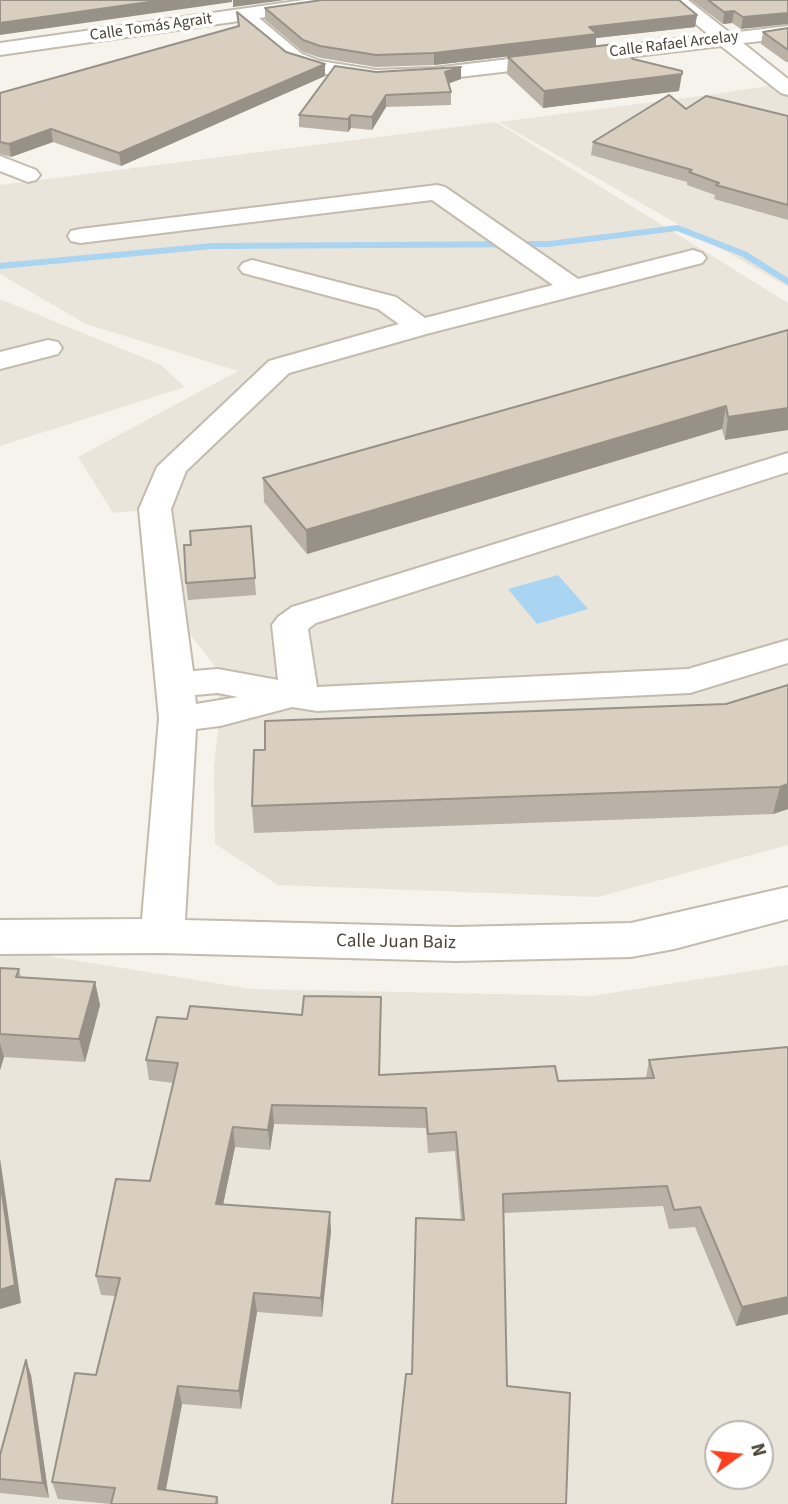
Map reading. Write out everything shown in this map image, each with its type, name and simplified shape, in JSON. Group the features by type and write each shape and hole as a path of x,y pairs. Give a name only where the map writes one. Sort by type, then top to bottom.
{"street":[{"name":"Calle Tomás Agrait","path":"0,49 344,0"},
{"path":"676,0 788,89"},
{"name":"Calle Rafael Arcelay","path":"243,14 295,58 315,66 376,76 434,74 788,32"},
{"path":"0,163 28,175"},
{"path":"80,236 437,192 575,289"},
{"path":"162,936 177,701 155,509 172,467 279,367 419,327 693,258"},
{"path":"252,268 387,303 419,327"},
{"path":"0,361 48,348"},
{"path":"298,693 290,625 304,615 788,463"},
{"path":"177,701 220,714 298,693 317,699 690,681 788,651"},
{"name":"Calle Juan Baiz","path":"0,937 162,936 456,944 631,940 674,932 788,902"}],"shaded area":[{"path":"788,83 788,287 499,122 715,94"},
{"path":"496,122 788,303 788,845 598,897 278,885 215,844 214,765 220,714 217,669 189,633 167,508 113,513 78,457 238,371 86,324 0,274 0,185"},
{"path":"0,299 161,365 185,387 0,446"},
{"path":"0,948 251,989 592,996 788,965 788,1504 0,1504"}],"water":[{"path":"558,575 588,609 537,624 508,589"}],"building":[{"path":"0,0 163,0 0,23"},
{"path":"322,0 679,0 697,15 589,27 597,34 434,53 376,55 320,46 303,40 265,8"},
{"path":"708,0 788,0 788,13 743,17 734,11 724,12"},
{"path":"237,12 286,52 325,64 119,153 51,129 9,144 0,142 0,93 239,26"},
{"path":"788,28 788,50 763,32"},
{"path":"615,44 633,59 682,71 682,74 544,91 508,57"},
{"path":"335,66 376,72 461,67 445,72 451,92 386,95 372,117 351,115 348,119 299,115"},
{"path":"669,95 686,109 706,96 788,116 788,205 716,185 719,183 689,172 692,170 593,142"},
{"path":"788,330 788,408 728,417 726,406 306,530 263,478"},
{"path":"251,526 255,578 186,583 184,545 191,545 190,531"},
{"path":"788,685 788,784 780,787 252,806 254,750 265,750 265,721 726,704"},
{"path":"0,968 19,969 16,977 95,982 79,1039 0,1034"},
{"path":"304,996 381,997 379,1075 555,1066 558,1081 654,1078 649,1060 788,1047 788,1297 742,1307 700,1207 674,1210 667,1186 503,1194 507,1386 570,1393 566,1504 392,1504 406,1374 412,1374 416,1218 464,1220 456,1132 428,1134 426,1108 272,1105 268,1130 233,1127 216,1204 330,1212 321,1298 254,1293 239,1391 178,1386 158,1489 217,1497 216,1504 111,1504 115,1488 52,1482 75,1373 96,1375 120,1278 96,1276 116,1179 150,1181 178,1063 146,1060 157,1017 187,1019 190,1006 302,1015"},
{"path":"0,1179 15,1285 0,1290"},
{"path":"26,1360 43,1483 0,1479 0,1455"}],"waterway":[{"path":"0,266 212,246 549,244 678,228 744,254 788,282"}]}
